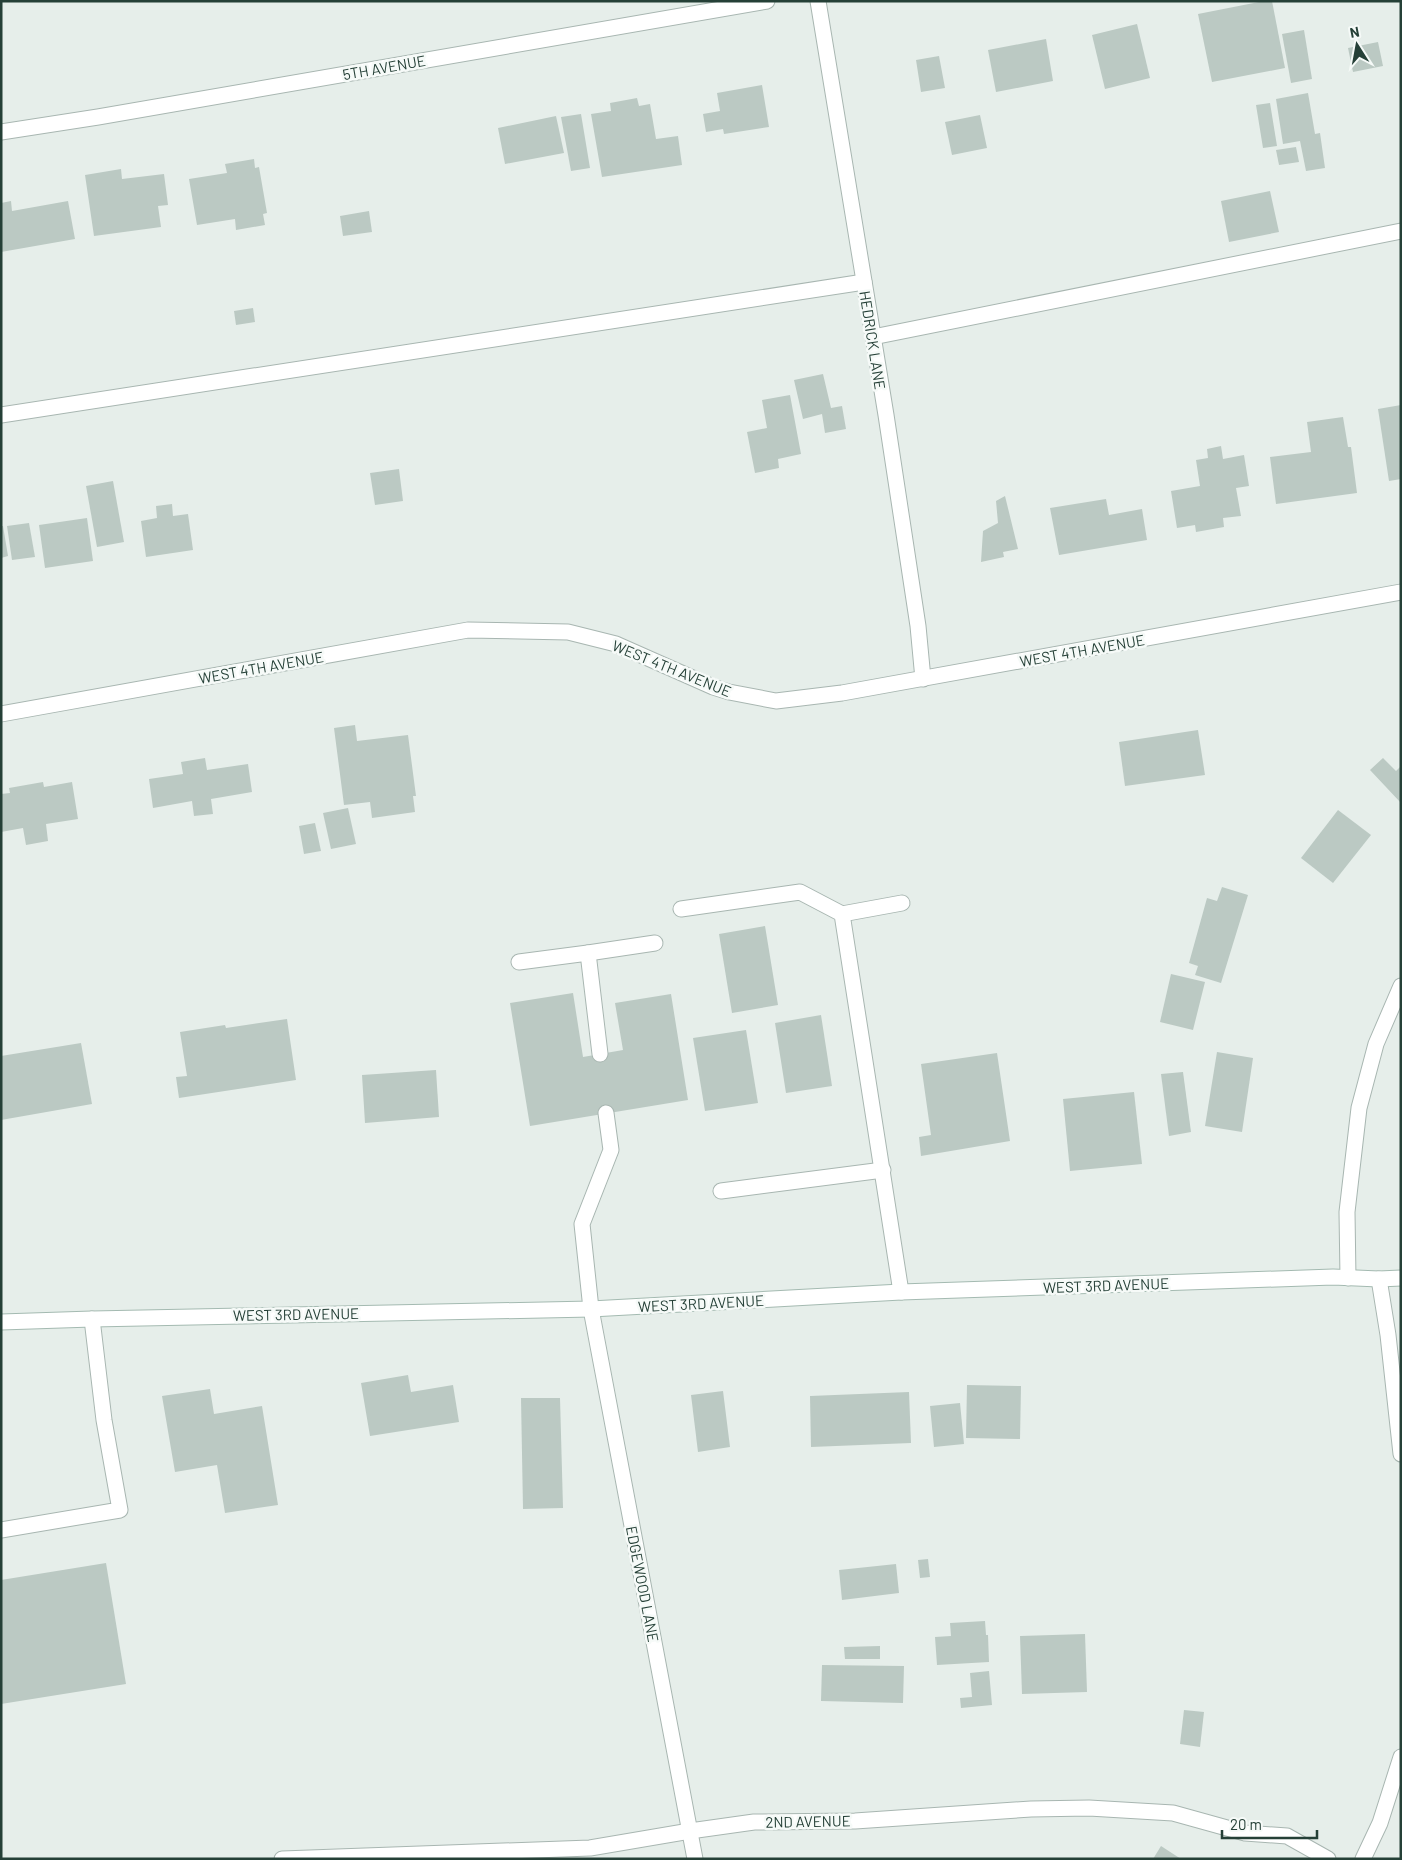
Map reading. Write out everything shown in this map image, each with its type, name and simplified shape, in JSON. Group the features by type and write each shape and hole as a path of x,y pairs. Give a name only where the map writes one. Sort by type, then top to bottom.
{"street":[{"name":"5TH AVENUE","path":"1,132 98,117 767,1"},
{"name":"HEDRICK LANE","path":"818,1 918,626 923,679"},
{"path":"873,337 1401,231"},
{"path":"1,415 864,282"},
{"name":"WEST 4TH AVENUE","path":"1,714 468,630 568,632 616,644 729,692 776,701 842,693 923,679 1401,592"},
{"path":"681,909 800,892 842,914 902,903"},
{"path":"842,914 901,1292"},
{"path":"519,962 655,943"},
{"path":"588,953 600,1054"},
{"path":"1348,1278 1347,1212 1359,1108 1376,1044 1401,986"},
{"name":"EDGEWOOD LANE","path":"606,1113 611,1150 582,1224 591,1308 695,1859"},
{"path":"721,1191 883,1170"},
{"name":"WEST 3RD AVENUE","path":"1,1322 591,1308 901,1292 1333,1277 1401,1278"},
{"path":"1379,1279 1388,1334 1401,1454"},
{"path":"1,1530 120,1510 104,1420 92,1319"},
{"path":"1364,1859 1380,1823 1401,1757"},
{"name":"2ND AVENUE","path":"282,1859 590,1848 754,1822 855,1820 1031,1809 1089,1808 1173,1813 1245,1833 1287,1836 1328,1859"}],"building":[{"path":"1272,1 1285,68 1212,82 1198,14"},
{"path":"1137,24 1150,78 1105,89 1092,35"},
{"path":"1304,30 1312,79 1291,83 1282,34"},
{"path":"1046,39 1053,81 996,92 988,50"},
{"path":"1378,42 1383,66 1353,72 1348,48"},
{"path":"939,56 945,88 921,92 916,60"},
{"path":"762,85 769,127 724,134 723,129 706,132 703,114 720,111 717,93"},
{"path":"1308,93 1315,134 1320,133 1325,168 1306,171 1300,141 1283,144 1276,99"},
{"path":"637,98 639,106 650,104 656,139 678,136 682,165 602,177 591,114 611,111 610,103"},
{"path":"1270,103 1277,146 1263,148 1256,105"},
{"path":"581,114 590,168 571,171 561,117"},
{"path":"980,115 987,148 952,155 945,122"},
{"path":"556,116 564,153 505,164 498,128"},
{"path":"1296,147 1299,162 1279,165 1276,150"},
{"path":"254,159 255,168 259,167 267,213 263,214 265,225 236,230 235,219 197,225 189,179 227,173 225,164"},
{"path":"121,169 122,179 164,174 168,205 158,206 161,227 94,236 85,175"},
{"path":"1270,191 1279,232 1229,242 1221,201"},
{"path":"11,201 12,211 68,201 75,239 1,252 1,203"},
{"path":"369,211 372,232 343,236 340,216"},
{"path":"253,308 255,322 236,325 234,311"},
{"path":"823,374 831,408 842,406 846,429 825,433 822,414 803,419 794,380"},
{"path":"790,395 801,454 778,459 779,468 755,473 747,432 767,428 762,400"},
{"path":"1401,405 1401,479 1389,481 1378,409"},
{"path":"1343,417 1348,447 1351,447 1357,493 1276,504 1270,457 1311,452 1307,422"},
{"path":"1221,446 1223,459 1244,455 1249,486 1236,488 1241,516 1223,518 1224,527 1196,532 1195,525 1177,528 1171,491 1200,486 1196,460 1208,458 1207,449"},
{"path":"399,469 403,501 375,505 370,473"},
{"path":"113,481 124,542 97,547 86,486"},
{"path":"1005,496 1018,549 1003,552 1004,557 981,562 983,531 998,523 996,501"},
{"path":"1106,499 1109,515 1142,509 1147,540 1059,555 1050,508"},
{"path":"172,504 173,516 188,514 193,550 146,557 141,521 157,518 156,506"},
{"path":"87,518 93,561 45,568 39,525"},
{"path":"29,523 35,557 12,560 7,526"},
{"path":"1,526 3,526 8,556 1,558"},
{"path":"355,725 357,741 408,735 416,796 413,796 415,812 372,818 370,802 344,805 334,728"},
{"path":"1198,730 1205,775 1125,786 1119,742"},
{"path":"205,758 207,770 248,764 252,792 211,799 213,814 194,816 192,801 153,808 149,779 183,774 181,762"},
{"path":"1383,758 1396,771 1401,766 1401,803 1370,770"},
{"path":"43,782 44,787 72,782 78,819 46,824 48,841 26,845 23,828 1,832 1,794 10,793 9,788"},
{"path":"348,808 356,844 331,849 323,813"},
{"path":"1338,810 1371,835 1333,883 1301,858"},
{"path":"315,823 321,851 304,854 299,826"},
{"path":"1222,887 1248,895 1221,983 1195,975 1198,966 1189,963 1207,898 1217,901"},
{"path":"765,926 778,1005 732,1013 719,934"},
{"path":"1171,974 1205,982 1193,1030 1160,1022"},
{"path":"573,993 583,1057 623,1050 615,1003 671,994 688,1100 530,1126 510,1003"},
{"path":"821,1015 832,1086 786,1093 775,1023"},
{"path":"287,1019 296,1080 179,1098 176,1077 187,1076 180,1032 225,1025 226,1028"},
{"path":"746,1030 758,1103 705,1111 693,1038"},
{"path":"81,1043 92,1104 1,1120 1,1056"},
{"path":"1217,1052 1253,1058 1242,1132 1205,1126"},
{"path":"997,1053 1010,1141 921,1156 919,1137 931,1135 921,1064"},
{"path":"436,1070 439,1117 365,1123 362,1075"},
{"path":"1183,1072 1191,1132 1169,1136 1161,1074"},
{"path":"1134,1092 1142,1164 1070,1171 1063,1099"},
{"path":"408,1375 411,1392 453,1385 459,1422 370,1436 361,1383"},
{"path":"967,1385 1021,1386 1020,1439 966,1438"},
{"path":"210,1389 214,1414 262,1406 278,1505 225,1513 217,1465 175,1472 162,1396"},
{"path":"723,1391 730,1447 698,1452 691,1395"},
{"path":"909,1392 911,1443 811,1447 810,1396"},
{"path":"521,1398 560,1398 563,1508 523,1509"},
{"path":"960,1403 964,1444 934,1447 930,1406"},
{"path":"928,1559 930,1577 920,1578 918,1560"},
{"path":"106,1563 126,1684 1,1704 1,1580"},
{"path":"896,1564 899,1593 842,1600 839,1570"},
{"path":"985,1621 986,1635 988,1635 989,1662 937,1665 935,1637 951,1636 950,1623"},
{"path":"1085,1634 1087,1692 1022,1694 1020,1636"},
{"path":"880,1646 880,1659 845,1659 844,1647"},
{"path":"822,1665 904,1666 903,1703 821,1701"},
{"path":"989,1671 992,1705 961,1708 960,1698 972,1697 970,1673"},
{"path":"1184,1710 1204,1712 1200,1747 1180,1744"},
{"path":"1161,1846 1181,1859 1153,1859"}]}
